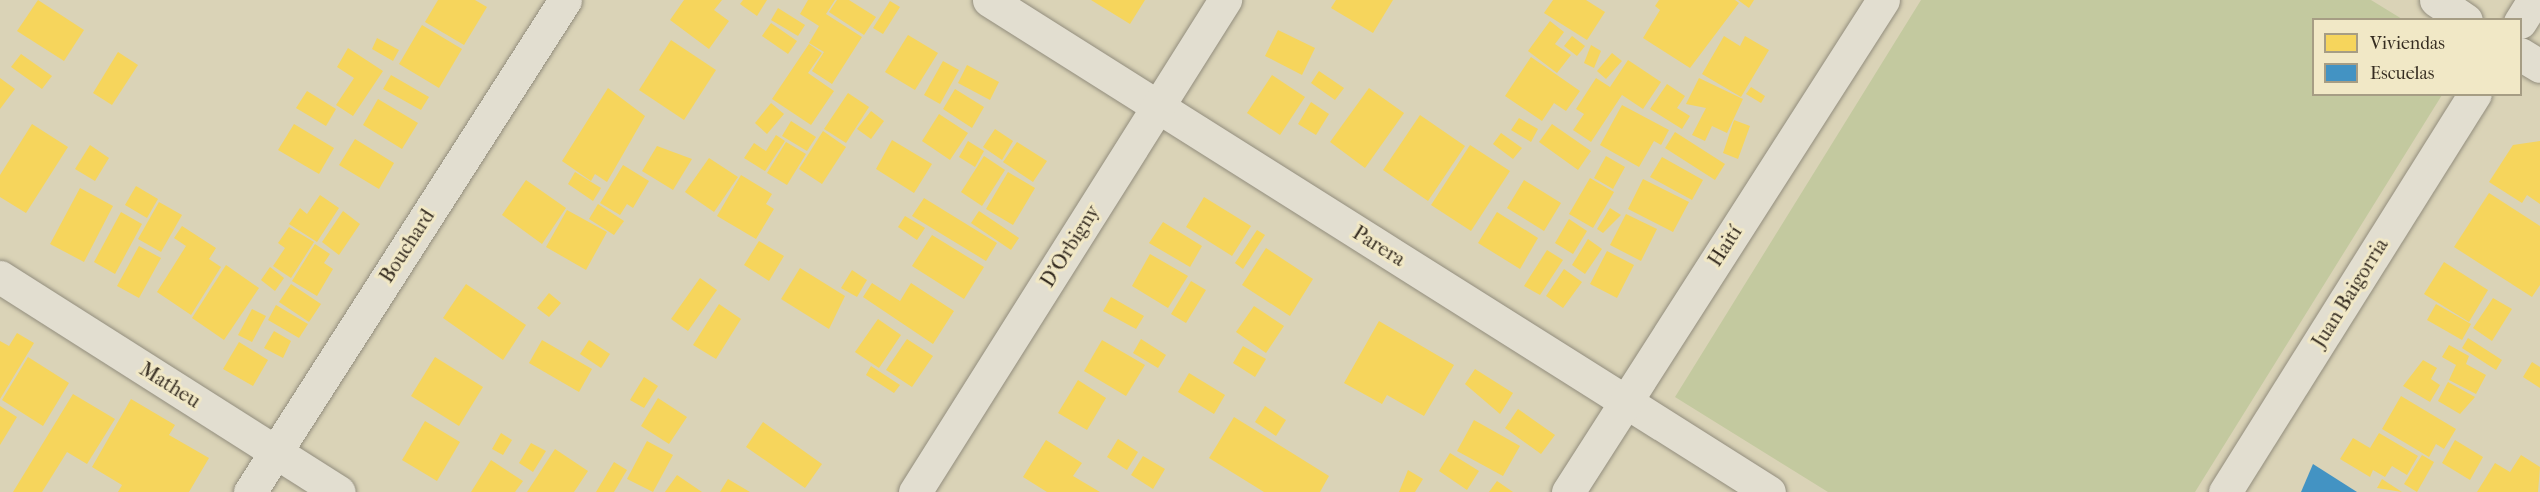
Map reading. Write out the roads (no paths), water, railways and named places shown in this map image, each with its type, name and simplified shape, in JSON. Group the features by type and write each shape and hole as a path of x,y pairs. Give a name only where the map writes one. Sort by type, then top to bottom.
{"street":[{"name":"Bouchard","path":"250,492 565,0"},
{"name":"Parera","path":"989,0 1768,492"},
{"name":"D'Orbigny","path":"915,492 1225,0"},
{"name":"Haití","path":"1568,492 1883,0"},
{"path":"2436,0 2463,18"},
{"path":"2522,19 2534,0"},
{"path":"2522,55 2540,66"},
{"name":"Juan Baigorria","path":"2225,492 2474,96"},
{"name":"Matheu","path":"0,277 339,492"}]}
